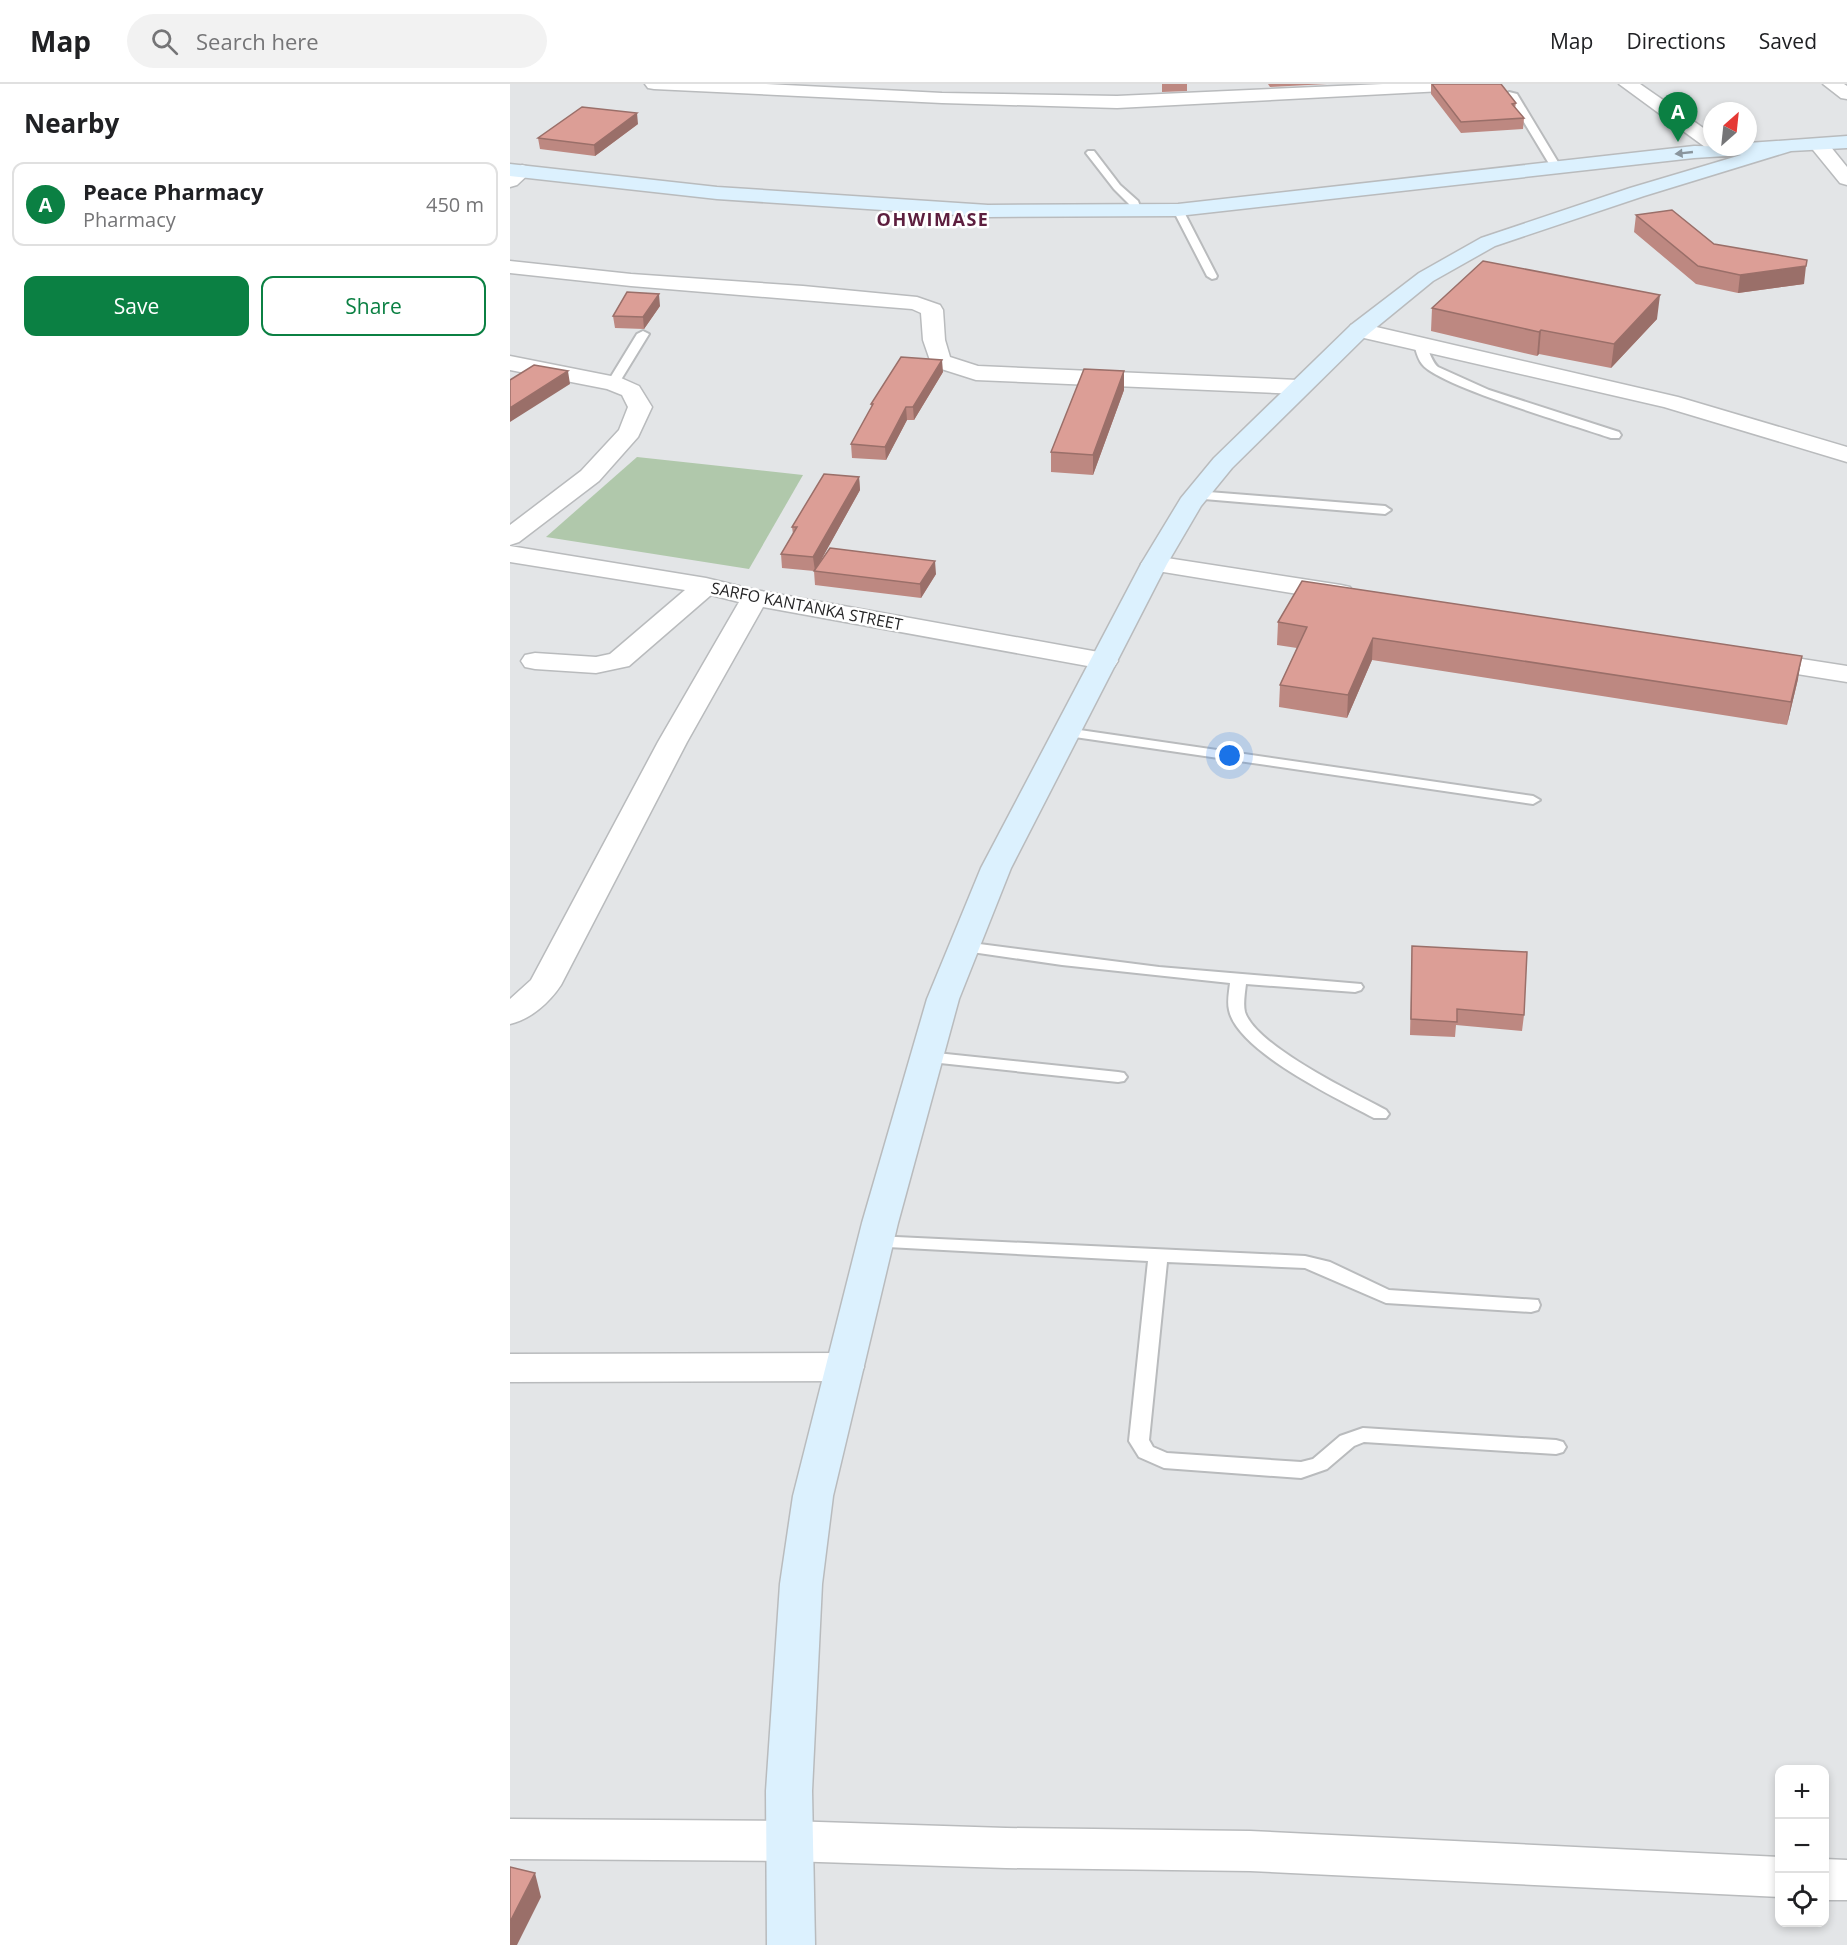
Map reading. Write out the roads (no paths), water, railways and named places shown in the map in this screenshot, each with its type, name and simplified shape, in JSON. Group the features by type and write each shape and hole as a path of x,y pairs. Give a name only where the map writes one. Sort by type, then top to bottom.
{"street":[{"path":"654,84 942,98 1117,102 1481,84"},
{"path":"1628,84 1703,137"},
{"path":"1832,84 1847,94"},
{"path":"1757,148 1784,148 1847,142"},
{"path":"1819,145 1847,179"},
{"path":"791,1945 788,1841 795,1660 801,1584 813,1496 875,1242 943,999 996,868 1154,564 1196,495 1223,463 1298,387 1359,330 1426,277 1488,242 1784,148"},
{"path":"514,174 717,193 988,211 1137,212 1178,210 1703,149"},
{"path":"1637,158 1687,177"},
{"path":"510,267 631,280 803,292 917,303 932,310 934,340 940,362 976,373 1298,387"},
{"path":"1359,330 1419,342 1670,402 1847,455"},
{"path":"510,363 613,383 631,391 640,407 630,432 590,476 510,537"},
{"name":"SARFO KANTANKA STREET","path":"510,554 706,586 755,598 1104,661"},
{"path":"1154,564 1365,597"},
{"path":"535,661 596,666 619,660 706,586"},
{"path":"510,1014 527,1003 545,985 702,684 755,598"},
{"path":"1730,655 1847,674"},
{"path":"510,1368 845,1367"},
{"path":"510,1839 788,1841 1006,1848 1250,1851 1775,1877"},
{"path":"1829,1879 1847,1880"}],"lane":[{"path":"1512,94 1556,167"},
{"path":"1090,153 1117,187 1134,203 1137,212"},
{"path":"1178,210 1212,276"},
{"path":"613,383 643,334"},
{"path":"1419,342 1426,362 1434,369 1485,392 1615,435"},
{"path":"1196,495 1385,510"},
{"path":"1066,732 1533,800"},
{"path":"964,947 1062,962 1239,979 1355,987"},
{"path":"1239,979 1237,1012 1245,1028 1276,1055 1380,1114"},
{"path":"927,1057 1118,1077"},
{"path":"875,1242 1305,1262 1323,1267 1386,1296 1531,1305"},
{"path":"1158,1256 1138,1441 1146,1452 1164,1460 1301,1470 1320,1464 1347,1441 1363,1435 1556,1447"}],"place":[{"name":"Peace Pharmacy","path":"1678,142"}],"district":[{"name":"OHWIMASE","path":"933,219"}]}
